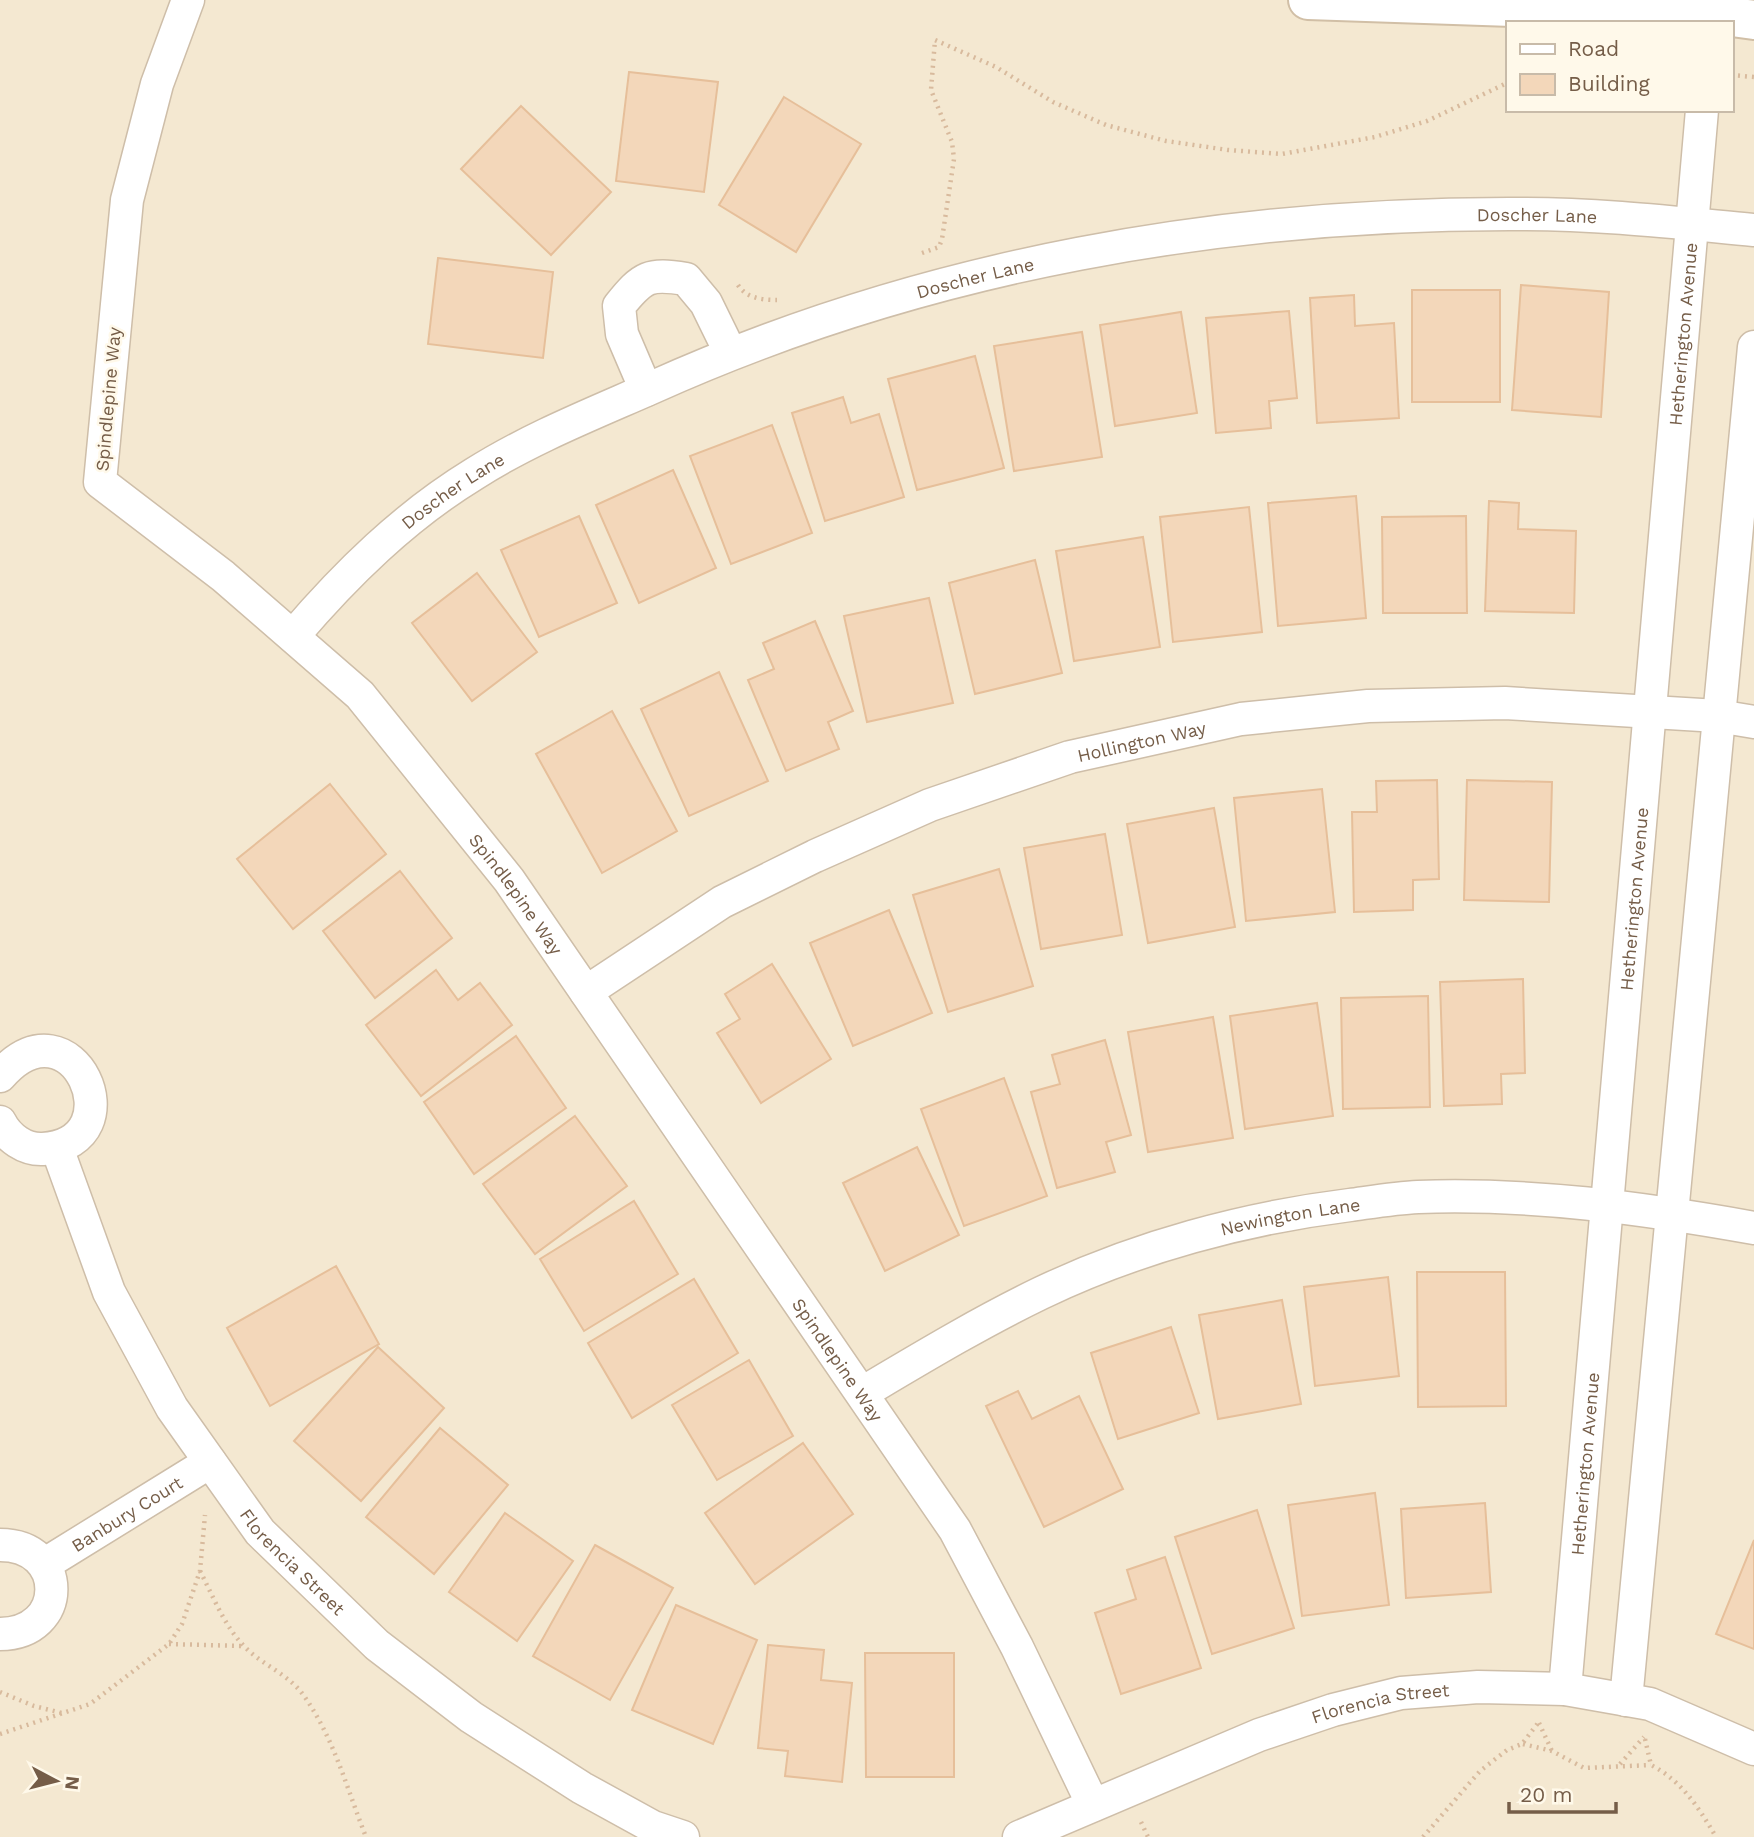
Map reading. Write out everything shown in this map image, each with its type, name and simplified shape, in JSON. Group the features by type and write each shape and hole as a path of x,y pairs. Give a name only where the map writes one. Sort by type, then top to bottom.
{"street":[{"name":"Spindlepine Way","path":"188,0 157,84 127,200 100,482 223,576 360,695 435,784 509,880 955,1530 1017,1647 1093,1805"},
{"path":"1308,0 1710,12 1754,20"},
{"name":"Hetherington Avenue","path":"1552,1689 1608,1205 1702,112"},
{"name":"Doscher Lane","path":"293,636 344,577 409,520 474,473 545,435 730,352 923,289 1055,257 1215,231 1376,217 1515,214 1754,230"},
{"path":"646,390 622,334 619,306 636,285 658,274 686,278 706,303 730,352"},
{"path":"1638,1702 1672,1213 1754,347"},
{"name":"Hollington Way","path":"586,992 722,902 815,856 930,805 1070,757 1241,719 1368,706 1505,703 1718,716 1754,722"},
{"path":"0,1076 13,1062 30,1053 49,1051 67,1057 82,1070 90,1087 89,1115 74,1139 57,1148 37,1149 19,1143 5,1131 0,1122"},
{"name":"Florencia Street","path":"57,1148 109,1292 172,1408 260,1532 377,1646 471,1717 582,1788 653,1827 683,1837"},
{"name":"Newington Lane","path":"862,1393 947,1341 1044,1292 1136,1255 1228,1228 1312,1210 1416,1197 1510,1197 1672,1213 1754,1228"},
{"name":"Banbury Court","path":"44,1564 210,1462"},
{"path":"0,1545 16,1545 32,1552 44,1564 51,1581 51,1598 44,1615 32,1627 16,1634 0,1633"},
{"name":"Florencia Street","path":"1019,1837 1259,1735 1333,1710 1401,1693 1478,1687 1552,1689 1638,1702 1754,1749"}],"path":[{"path":"915,255 939,247 954,159 952,142 931,90 935,40 996,67 1053,102 1106,125 1166,141 1255,152 1282,154 1375,138 1427,121 1506,83"},
{"path":"1733,75 1754,78"},
{"path":"706,303 736,282 742,292 761,300 789,296"},
{"path":"0,1734 90,1704 169,1644 183,1624 200,1571 210,1462"},
{"path":"200,1571 223,1617 243,1646 283,1673 302,1693 321,1721 366,1837"},
{"path":"169,1644 194,1642 243,1646"},
{"path":"1423,1837 1480,1771 1507,1750 1522,1744 1538,1722 1552,1689"},
{"path":"0,1692 34,1706 64,1713"},
{"path":"1638,1702 1651,1765"},
{"path":"1538,1722 1552,1751"},
{"path":"1619,1765 1644,1736"},
{"path":"1522,1744 1552,1751 1584,1768 1651,1765 1673,1776 1702,1811 1716,1837"}],"shaded area":[{"path":"0,0 1754,0 1754,1837 0,1837"}],"building":[{"path":"629,72 718,82 704,192 616,181"},
{"path":"784,97 861,144 796,252 719,205"},
{"path":"521,106 611,192 551,255 461,169"},
{"path":"438,258 553,272 543,358 428,344"},
{"path":"1521,285 1609,292 1601,417 1512,410"},
{"path":"1412,290 1500,290 1500,402 1412,402"},
{"path":"1354,295 1355,326 1394,323 1399,418 1317,423 1310,298"},
{"path":"1289,311 1297,398 1269,401 1271,428 1216,433 1206,318"},
{"path":"1181,312 1197,413 1115,426 1100,325"},
{"path":"1082,332 1102,457 1014,471 994,346"},
{"path":"975,356 1004,468 917,490 888,379"},
{"path":"843,397 851,423 879,414 904,497 825,521 792,413"},
{"path":"772,425 812,533 731,564 690,456"},
{"path":"673,470 716,568 639,603 596,505"},
{"path":"1356,496 1366,618 1278,626 1268,503"},
{"path":"1489,501 1519,503 1518,529 1576,531 1574,613 1485,611"},
{"path":"1249,507 1262,632 1173,642 1160,517"},
{"path":"579,516 617,603 539,637 501,550"},
{"path":"1466,516 1467,613 1383,613 1382,517"},
{"path":"1143,537 1160,647 1074,661 1056,551"},
{"path":"1035,560 1062,673 975,694 949,583"},
{"path":"477,573 537,652 472,701 412,623"},
{"path":"929,598 953,703 867,722 844,616"},
{"path":"815,621 853,711 828,722 839,749 786,771 748,680 774,669 763,643"},
{"path":"719,672 768,781 689,816 641,709"},
{"path":"612,711 677,831 602,873 536,754"},
{"path":"1437,780 1439,879 1413,880 1413,910 1354,912 1352,812 1377,812 1376,781"},
{"path":"1467,780 1552,782 1549,902 1464,900"},
{"path":"330,784 386,854 293,929 237,859"},
{"path":"1322,789 1335,912 1246,921 1234,798"},
{"path":"1214,808 1235,927 1148,943 1127,824"},
{"path":"1105,834 1122,935 1041,949 1024,848"},
{"path":"999,869 1033,986 948,1012 913,895"},
{"path":"400,871 452,938 375,998 323,931"},
{"path":"889,910 932,1013 853,1046 810,943"},
{"path":"772,964 831,1059 761,1103 717,1033 740,1019 725,994"},
{"path":"436,970 458,1000 480,983 512,1025 421,1096 366,1025"},
{"path":"1523,979 1525,1073 1501,1074 1502,1104 1444,1106 1440,982"},
{"path":"1428,996 1430,1107 1343,1109 1341,998"},
{"path":"1317,1003 1333,1116 1245,1129 1230,1016"},
{"path":"1213,1017 1233,1138 1148,1152 1128,1032"},
{"path":"516,1036 566,1108 474,1174 424,1102"},
{"path":"1105,1040 1131,1135 1106,1142 1115,1172 1057,1188 1031,1092 1060,1084 1052,1055"},
{"path":"1004,1078 1047,1196 964,1226 921,1109"},
{"path":"575,1116 627,1186 535,1254 483,1184"},
{"path":"917,1147 959,1235 885,1271 843,1183"},
{"path":"634,1201 678,1274 584,1331 540,1259"},
{"path":"336,1266 379,1344 270,1406 227,1328"},
{"path":"1417,1272 1505,1272 1506,1406 1418,1407"},
{"path":"1388,1277 1399,1376 1315,1386 1304,1287"},
{"path":"694,1279 738,1353 632,1418 588,1343"},
{"path":"1282,1300 1301,1404 1218,1419 1199,1315"},
{"path":"1171,1327 1199,1413 1118,1439 1091,1353"},
{"path":"378,1347 444,1408 361,1501 294,1441"},
{"path":"749,1360 793,1436 717,1480 672,1405"},
{"path":"1018,1391 1032,1419 1079,1396 1123,1489 1044,1527 986,1406"},
{"path":"440,1428 508,1485 434,1574 366,1517"},
{"path":"803,1443 853,1514 755,1584 705,1513"},
{"path":"1375,1493 1389,1605 1302,1616 1288,1505"},
{"path":"1485,1503 1491,1592 1406,1598 1401,1509"},
{"path":"1257,1510 1294,1628 1212,1654 1175,1537"},
{"path":"505,1513 573,1561 517,1641 449,1592"},
{"path":"1754,1540 1754,1649 1716,1634"},
{"path":"595,1545 673,1588 610,1700 533,1656"},
{"path":"1165,1557 1201,1668 1121,1694 1095,1613 1136,1599 1127,1570"},
{"path":"676,1605 757,1640 713,1744 632,1710"},
{"path":"768,1645 824,1650 821,1680 852,1683 842,1782 785,1776 788,1751 758,1748"},
{"path":"865,1653 954,1653 954,1777 866,1777"}]}
